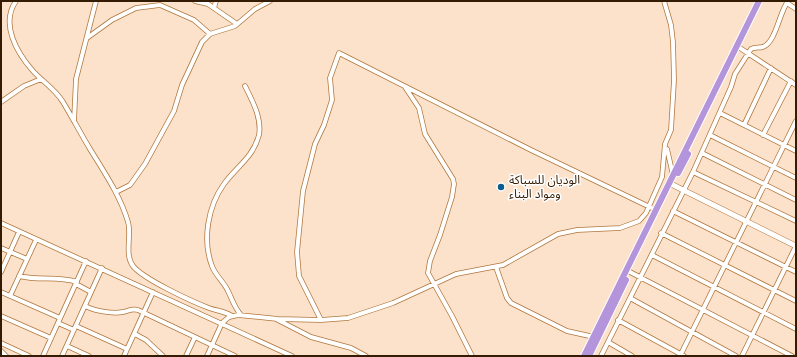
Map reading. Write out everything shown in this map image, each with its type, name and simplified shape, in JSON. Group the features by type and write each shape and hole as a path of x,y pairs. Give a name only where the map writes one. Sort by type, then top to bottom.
{"highway":[{"path":"584,356 656,210 671,184 673,175 759,1"},
{"path":"589,356 671,184 763,1"}],"street":[{"path":"16,1 9,14 12,34 21,55 41,79 57,94 116,192 128,222 130,237 128,254 133,266 141,273 181,296 232,316"},
{"path":"74,122 76,80 96,1"},
{"path":"195,1 214,8 237,24"},
{"path":"214,8 216,1"},
{"path":"116,192 130,185 145,164 174,111 182,85 199,47 210,34 237,24 255,9 270,1"},
{"path":"207,356 222,323 225,319 232,316 242,315 276,319 321,320 353,317 393,303 456,274 496,267 508,262 558,234 577,230 620,228 629,226 643,217 662,177 664,147 671,130 674,80 671,25 664,1"},
{"path":"601,356 652,255 661,233 693,172 732,87 735,74 748,53 753,48 764,47 771,40 782,9 787,2 796,9"},
{"path":"87,38 112,20 136,8 160,5 194,20 210,34"},
{"path":"740,48 796,85"},
{"path":"321,320 300,276 297,252 302,191 315,144 324,125 332,100 330,78 339,53 656,210"},
{"path":"744,125 771,68"},
{"path":"1,102 24,86 41,79"},
{"path":"764,135 791,81"},
{"path":"242,315 234,308 228,291 212,267 208,236 209,218 220,192 224,184 245,162 259,134 256,110 245,86"},
{"path":"404,86 418,108 425,134 450,174 454,184 440,235 428,265 428,274 472,356"},
{"path":"720,113 796,151"},
{"path":"618,320 682,355 746,221 796,122"},
{"path":"710,135 796,178"},
{"path":"668,139 668,156 673,175"},
{"path":"702,153 796,200"},
{"path":"693,172 796,221"},
{"path":"671,184 796,246 742,356"},
{"path":"673,211 796,272"},
{"path":"1,223 292,356"},
{"path":"1,272 19,232"},
{"path":"661,233 796,301"},
{"path":"10,296 36,240"},
{"path":"1,248 27,259"},
{"path":"652,255 796,329"},
{"path":"43,356 86,262"},
{"path":"496,267 507,298 511,303 567,331 594,337"},
{"path":"62,356 102,268"},
{"path":"630,272 792,356"},
{"path":"19,276 30,278 64,278 77,283 92,292"},
{"path":"1,292 59,321 127,349"},
{"path":"124,356 153,292"},
{"path":"630,298 736,356"},
{"path":"85,306 92,309 116,312 136,309 235,356"},
{"path":"1,316 51,338"},
{"path":"276,319 311,337 351,348 366,356"},
{"path":"135,334 146,340 163,356"},
{"path":"186,356 195,337"},
{"path":"608,342 632,356"},
{"path":"1,343 29,356"},
{"path":"67,346 89,356"},
{"path":"1,351 6,356"}],"place":[{"name":"الوديان للسباكة ومواد البناء","path":"501,187"}]}
